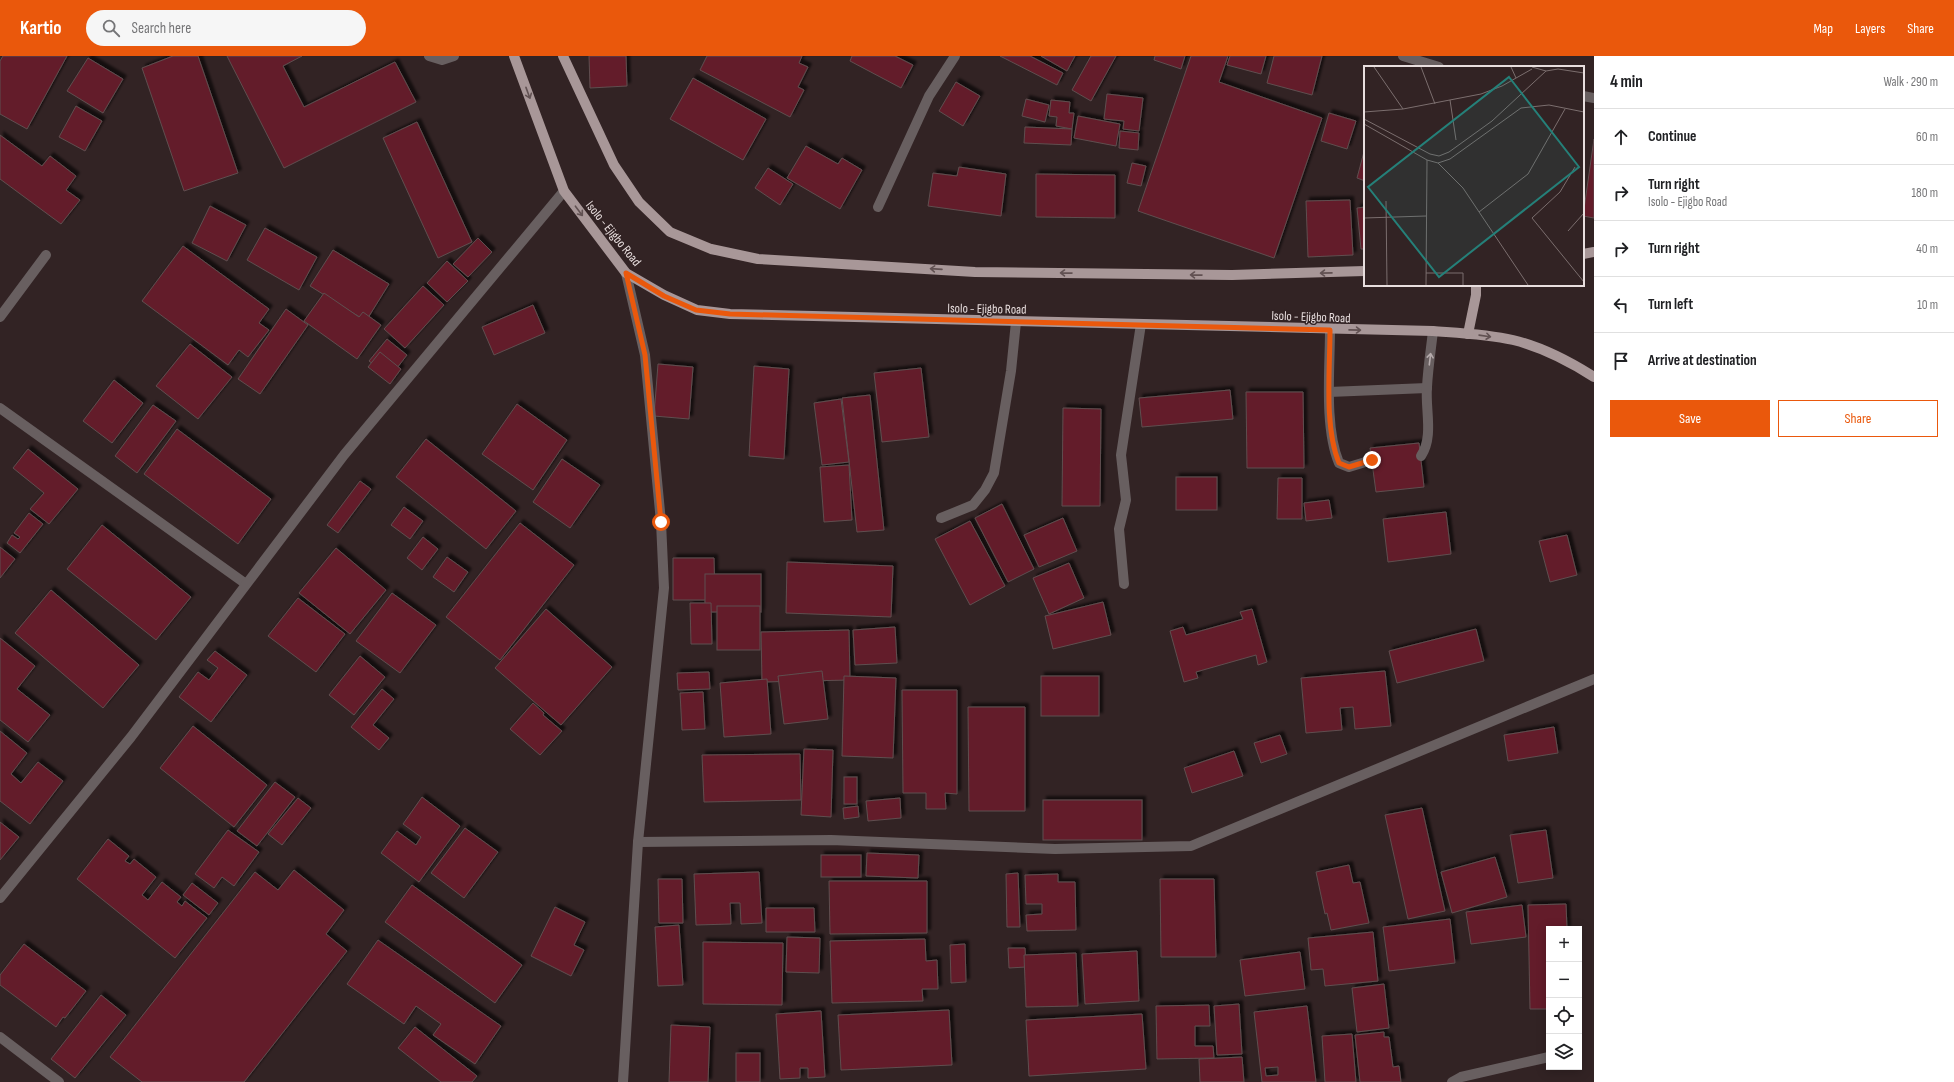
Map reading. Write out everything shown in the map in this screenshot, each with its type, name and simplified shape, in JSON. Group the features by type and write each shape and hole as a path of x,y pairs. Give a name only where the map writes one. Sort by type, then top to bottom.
{"main road":[{"name":"Isolo - Ejigbo Road","path":"514,56 564,191 626,273 664,296 696,310 730,314 1330,330 1433,331 1514,340 1567,360 1594,377"},
{"path":"563,56 614,165 639,202 670,232 711,250 758,259 975,272 1232,275 1364,271"},
{"path":"1584,254 1594,252"},
{"path":"1468,334 1476,295 1476,286"}],"street":[{"path":"429,56 442,60 454,56"},
{"path":"878,207 929,96 955,56"},
{"path":"1402,56 1436,66"},
{"path":"1584,96 1594,98"},
{"path":"0,898 131,737 344,456 564,191"},
{"path":"0,317 46,255"},
{"path":"623,1082 638,842 664,588 661,522 645,355 626,273"},
{"path":"941,518 973,505 985,490 994,472 1011,370 1016,322"},
{"path":"1124,584 1119,529 1126,500 1121,455 1141,324"},
{"path":"1330,330 1329,392 1333,449 1339,463 1349,467 1372,460"},
{"path":"1421,456 1426,449 1428,428 1427,388 1433,331"},
{"path":"1329,392 1427,388"},
{"path":"0,408 246,584"},
{"path":"638,842 831,840 1055,849 1191,846 1594,679"},
{"path":"0,1036 59,1082"},
{"path":"1452,1082 1461,1077 1546,1058"}],"building":[{"path":"3,56 67,56 27,129 0,114 0,61"},
{"path":"173,56 198,56 238,173 184,191 142,68"},
{"path":"227,56 302,56 283,66 304,107 395,62 416,102 284,168"},
{"path":"589,56 626,56 627,86 590,88"},
{"path":"707,56 802,56 799,63 808,67 798,87 804,90 790,117 700,70"},
{"path":"852,56 895,56 913,65 901,88 850,61"},
{"path":"1000,56 1030,56 1063,73 1057,85"},
{"path":"1041,56 1075,56 1067,71"},
{"path":"1091,56 1116,56 1091,101 1072,90"},
{"path":"1155,56 1185,56 1181,69 1154,60"},
{"path":"1191,56 1228,56 1219,82 1322,118 1274,258 1138,211"},
{"path":"1230,56 1266,56 1261,74 1227,65"},
{"path":"1274,56 1322,56 1312,95 1267,83"},
{"path":"88,58 123,79 103,113 67,91"},
{"path":"693,78 766,119 743,160 670,119"},
{"path":"956,82 980,96 963,126 939,111"},
{"path":"1107,94 1143,98 1139,131 1123,129 1124,121 1104,119"},
{"path":"1026,99 1049,105 1045,122 1022,116"},
{"path":"1051,100 1070,102 1069,113 1074,113 1072,129 1056,126 1057,117 1049,116"},
{"path":"76,106 102,121 85,151 59,137"},
{"path":"1329,113 1356,121 1347,149 1321,141"},
{"path":"1078,116 1120,124 1116,146 1074,138"},
{"path":"417,122 472,242 438,258 383,138"},
{"path":"1025,127 1072,129 1071,145 1024,143"},
{"path":"1120,131 1139,133 1138,150 1119,148"},
{"path":"0,135 42,166 50,156 76,176 66,190 80,200 61,224 0,179"},
{"path":"1594,139 1594,218 1584,216"},
{"path":"806,146 838,164 842,158 862,170 840,209 787,178"},
{"path":"1364,152 1364,181 1357,178"},
{"path":"1132,163 1146,166 1141,186 1127,183"},
{"path":"959,167 1006,174 1001,216 928,206 933,173 957,176"},
{"path":"768,168 793,184 780,205 755,188"},
{"path":"1036,174 1115,175 1115,218 1036,217"},
{"path":"1350,200 1353,255 1308,257 1306,201"},
{"path":"210,206 246,225 227,261 192,243"},
{"path":"1364,207 1364,249 1361,249 1357,208"},
{"path":"265,228 317,257 299,290 247,260"},
{"path":"478,238 492,252 468,277 453,264"},
{"path":"183,246 269,309 259,323 269,330 248,357 239,350 228,365 142,301"},
{"path":"333,250 389,284 366,321 310,286"},
{"path":"447,261 468,281 447,302 427,283"},
{"path":"423,286 444,305 405,348 384,329"},
{"path":"324,293 359,317 363,312 381,325 357,359 304,321"},
{"path":"533,305 545,333 494,355 482,327"},
{"path":"286,309 308,325 260,394 238,379"},
{"path":"387,339 407,355 390,377 369,361"},
{"path":"190,344 232,377 198,419 156,386"},
{"path":"380,352 401,369 390,384 368,367"},
{"path":"658,364 693,367 689,419 654,416"},
{"path":"754,366 789,369 784,459 749,456"},
{"path":"921,368 929,437 882,442 874,373"},
{"path":"114,380 143,403 112,443 83,421"},
{"path":"1230,390 1233,419 1142,427 1139,398"},
{"path":"1246,392 1303,392 1304,468 1247,468"},
{"path":"870,395 884,530 857,532 842,398"},
{"path":"841,399 849,462 822,465 814,403"},
{"path":"517,404 567,440 533,490 482,454"},
{"path":"153,405 176,421 137,473 115,456"},
{"path":"1063,408 1101,409 1100,506 1062,506"},
{"path":"177,429 271,499 238,544 144,474"},
{"path":"426,439 516,511 486,549 396,477"},
{"path":"1419,443 1424,487 1376,492 1370,448"},
{"path":"28,449 78,489 49,524 30,509 44,493 13,468"},
{"path":"562,459 600,485 570,528 533,502"},
{"path":"849,465 852,520 824,522 820,467"},
{"path":"1176,477 1217,477 1217,510 1176,510"},
{"path":"1278,478 1302,478 1302,519 1277,519"},
{"path":"360,481 371,489 338,533 327,525"},
{"path":"1329,500 1332,518 1306,521 1304,503"},
{"path":"1002,504 1034,569 1008,582 975,518"},
{"path":"404,507 423,521 410,539 391,525"},
{"path":"1446,512 1451,554 1388,562 1383,519"},
{"path":"29,513 43,524 20,553 7,543 12,535 18,539 20,537 14,533"},
{"path":"1063,518 1077,551 1039,567 1024,535"},
{"path":"970,521 1005,586 970,605 935,539"},
{"path":"520,523 574,565 500,660 446,617"},
{"path":"102,525 191,597 156,640 67,569"},
{"path":"1567,535 1577,575 1550,582 1539,541"},
{"path":"423,537 438,549 422,570 407,558"},
{"path":"0,547 15,559 0,578"},
{"path":"336,548 386,590 350,634 299,593"},
{"path":"447,557 468,572 454,592 433,577"},
{"path":"673,558 714,558 715,600 673,600"},
{"path":"787,562 893,566 891,617 786,613"},
{"path":"1069,563 1084,598 1049,614 1033,578"},
{"path":"705,574 761,574 761,612 705,612"},
{"path":"51,590 139,665 103,708 15,633"},
{"path":"392,593 436,625 400,673 356,641"},
{"path":"298,598 345,634 316,672 268,636"},
{"path":"1103,602 1111,635 1053,649 1045,616"},
{"path":"690,603 711,603 712,644 691,644"},
{"path":"717,606 760,606 760,650 717,650"},
{"path":"546,609 612,667 561,725 495,668"},
{"path":"1252,609 1267,662 1258,665 1256,655 1196,672 1198,678 1184,682 1170,631 1183,627 1186,635 1243,619 1240,612"},
{"path":"895,627 897,663 855,665 853,630"},
{"path":"1476,629 1484,661 1397,683 1389,651"},
{"path":"849,630 850,680 762,682 761,632"},
{"path":"0,638 35,666 17,689 50,715 28,742 0,720"},
{"path":"215,651 247,675 211,722 179,697 198,672 209,680 218,668 207,660"},
{"path":"360,656 385,677 354,715 329,695"},
{"path":"822,671 828,719 784,724 778,676"},
{"path":"1385,671 1391,726 1355,729 1353,707 1340,708 1342,730 1306,733 1301,678"},
{"path":"709,672 710,689 678,690 677,673"},
{"path":"844,676 896,678 893,758 842,756"},
{"path":"1041,676 1099,676 1099,716 1041,716"},
{"path":"767,679 771,734 724,737 720,683"},
{"path":"382,689 394,699 373,725 389,738 379,750 351,727"},
{"path":"902,690 957,690 957,794 945,793 946,809 926,809 926,793 903,793"},
{"path":"703,692 705,729 682,730 680,693"},
{"path":"533,703 544,713 543,715 562,731 540,755 510,729"},
{"path":"968,707 1025,707 1025,811 969,811"},
{"path":"193,726 267,785 234,827 160,768"},
{"path":"1554,727 1558,753 1508,761 1504,735"},
{"path":"0,731 27,753 11,774 21,783 38,762 63,781 30,824 0,801"},
{"path":"1280,735 1287,754 1261,763 1254,743"},
{"path":"804,749 833,750 831,817 801,815"},
{"path":"1234,751 1243,776 1192,793 1184,768"},
{"path":"800,754 801,800 704,802 702,755"},
{"path":"844,777 857,777 857,804 844,804"},
{"path":"275,782 295,797 257,846 237,831"},
{"path":"422,797 460,826 419,882 381,853 397,831 416,845 421,837 403,824"},
{"path":"298,798 311,808 282,845 268,834"},
{"path":"900,798 901,818 868,821 866,801"},
{"path":"1043,800 1142,800 1142,840 1043,840"},
{"path":"858,806 859,817 844,819 843,808"},
{"path":"1422,808 1445,911 1408,919 1385,815"},
{"path":"0,822 19,837 0,860"},
{"path":"465,828 498,852 464,898 431,873"},
{"path":"228,830 259,852 234,886 222,877 214,888 195,874"},
{"path":"1546,830 1553,878 1518,883 1510,835"},
{"path":"108,839 129,856 125,861 130,864 134,859 156,877 142,895 148,900 162,882 181,897 177,902 182,906 185,901 207,918 175,958 77,879"},
{"path":"867,853 919,855 918,878 866,876"},
{"path":"821,855 861,855 861,877 821,877"},
{"path":"1495,857 1507,897 1452,913 1441,872"},
{"path":"1349,865 1353,883 1360,882 1369,923 1331,930 1327,913 1325,914 1316,872"},
{"path":"294,870 344,910 326,934 347,951 244,1082 142,1082 110,1057 255,872 278,890"},
{"path":"759,872 762,923 741,924 740,903 730,903 731,924 696,925 694,874"},
{"path":"1018,873 1020,927 1007,927 1006,874"},
{"path":"1058,874 1058,882 1075,882 1076,930 1027,931 1026,915 1042,914 1042,904 1026,904 1025,875"},
{"path":"658,879 682,879 683,923 659,923"},
{"path":"1160,879 1214,879 1216,957 1161,957"},
{"path":"829,881 927,881 927,933 830,934"},
{"path":"192,883 218,903 209,915 183,895"},
{"path":"412,885 522,965 495,1003 385,922"},
{"path":"1566,904 1567,926 1546,926 1546,1009 1530,1009 1528,905"},
{"path":"1522,905 1526,937 1471,944 1466,912"},
{"path":"555,907 585,922 574,945 584,950 571,976 531,956"},
{"path":"766,908 814,908 815,932 766,932"},
{"path":"1450,919 1455,963 1389,971 1383,927"},
{"path":"679,925 683,985 658,986 655,927"},
{"path":"1373,932 1378,981 1325,986 1323,969 1311,970 1308,938"},
{"path":"787,937 820,938 819,973 786,972"},
{"path":"925,939 926,961 937,960 938,989 922,989 923,1001 832,1003 830,941"},
{"path":"378,940 501,1026 475,1064 433,1035 441,1024 416,1006 404,1024 347,984"},
{"path":"703,942 783,943 782,1005 703,1004"},
{"path":"24,944 86,991 56,1027 0,985 0,975"},
{"path":"965,944 966,982 951,983 950,945"},
{"path":"1008,948 1025,948 1026,967 1009,968"},
{"path":"1137,951 1139,1001 1085,1004 1082,954"},
{"path":"1300,952 1305,989 1245,996 1240,960"},
{"path":"1076,953 1078,1006 1026,1007 1024,955"},
{"path":"1384,984 1389,1028 1357,1032 1352,988"},
{"path":"101,995 126,1015 75,1078 51,1059"},
{"path":"1239,1004 1242,1054 1217,1055 1214,1006"},
{"path":"1209,1005 1210,1026 1195,1026 1195,1046 1213,1046 1214,1058 1157,1059 1156,1006"},
{"path":"1307,1006 1316,1082 1262,1082 1254,1012","holes":["1278,1067 1278,1075 1266,1076 1265,1068"]},
{"path":"949,1010 952,1065 841,1070 838,1015"},
{"path":"821,1011 825,1077 808,1078 808,1068 800,1068 800,1078 780,1079 776,1014"},
{"path":"1142,1014 1146,1069 1029,1076 1026,1020"},
{"path":"671,1025 710,1027 708,1082 669,1082"},
{"path":"415,1027 477,1076 472,1082 441,1082 398,1048"},
{"path":"1384,1032 1384,1037 1389,1037 1393,1067 1399,1066 1401,1082 1360,1082 1355,1035"},
{"path":"1352,1034 1356,1082 1325,1082 1322,1036"},
{"path":"736,1053 760,1053 760,1082 736,1082"},
{"path":"1242,1057 1244,1082 1200,1082 1199,1059"}],"route":[{"path":"661,522 645,355 626,273 664,296 696,310 730,314 1330,330 1329,392 1333,449 1339,463 1349,467 1372,460"}]}
